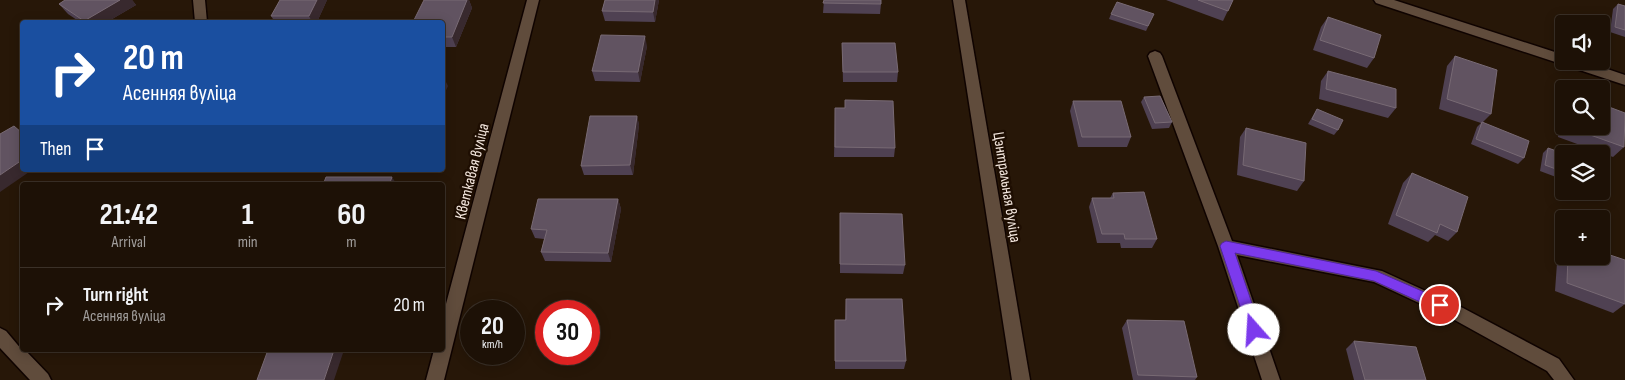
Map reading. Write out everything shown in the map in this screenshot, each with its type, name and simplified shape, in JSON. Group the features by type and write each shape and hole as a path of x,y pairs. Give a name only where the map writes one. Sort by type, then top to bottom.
{"street":[{"path":"199,0 202,20"},
{"name":"Кветкавая вуліца","path":"445,341 533,0"},
{"name":"Цэнтральная вуліца","path":"960,0 1021,380"},
{"path":"1380,0 1555,57"},
{"path":"1155,56 1226,246 1271,380"},
{"path":"1595,70 1625,80"},
{"path":"1226,246 1376,276 1457,313 1553,366 1566,380"},
{"path":"0,336 42,380"},
{"name":"Кветкавая вуліца","path":"435,380 442,352"}],"building":[{"path":"65,0 120,0 86,20 83,20 59,4"},
{"path":"280,0 317,0 309,16 271,16"},
{"path":"424,0 467,0 452,37 445,37 445,20 414,20"},
{"path":"605,0 655,0 653,12 602,11"},
{"path":"824,0 881,0 881,4 823,3"},
{"path":"1198,0 1233,0 1228,11"},
{"path":"1117,2 1154,14 1148,26 1111,14"},
{"path":"1618,4 1625,6 1625,30 1615,27"},
{"path":"1328,17 1381,35 1374,58 1320,40"},
{"path":"601,35 645,36 638,72 592,71"},
{"path":"842,43 895,43 898,72 843,72"},
{"path":"1455,56 1497,70 1491,114 1447,99"},
{"path":"1328,71 1396,89 1396,108 1326,89"},
{"path":"1160,96 1172,122 1155,123 1144,97"},
{"path":"845,100 893,101 895,148 835,147 835,108 845,108"},
{"path":"1073,101 1121,101 1131,137 1082,137"},
{"path":"1610,107 1625,113 1624,147 1590,135 1610,135"},
{"path":"1317,109 1343,120 1338,130 1312,119"},
{"path":"590,116 637,116 630,165 581,166"},
{"path":"1482,122 1529,141 1524,158 1476,139"},
{"path":"14,126 20,131 20,161 0,175 0,134"},
{"path":"1246,128 1306,143 1304,181 1243,165"},
{"path":"1548,148 1555,150 1555,169 1545,165"},
{"path":"1412,173 1468,197 1457,232 1440,224 1437,233 1396,215"},
{"path":"326,177 392,177 390,182 324,182"},
{"path":"1144,192 1157,239 1125,239 1124,234 1102,234 1092,198 1114,198 1113,193"},
{"path":"538,199 618,199 608,253 541,252 547,230 531,229"},
{"path":"840,213 902,214 905,265 840,264"},
{"path":"1610,255 1625,260 1625,304 1567,283 1568,265 1610,265"},
{"path":"846,299 902,299 906,361 835,361 835,320 846,320"},
{"path":"1127,320 1184,321 1197,377 1138,375"},
{"path":"1354,341 1416,347 1426,380 1365,380"},
{"path":"267,352 333,352 324,380 257,380"}],"route":[{"path":"1254,330 1226,246 1376,276 1440,305"}]}
